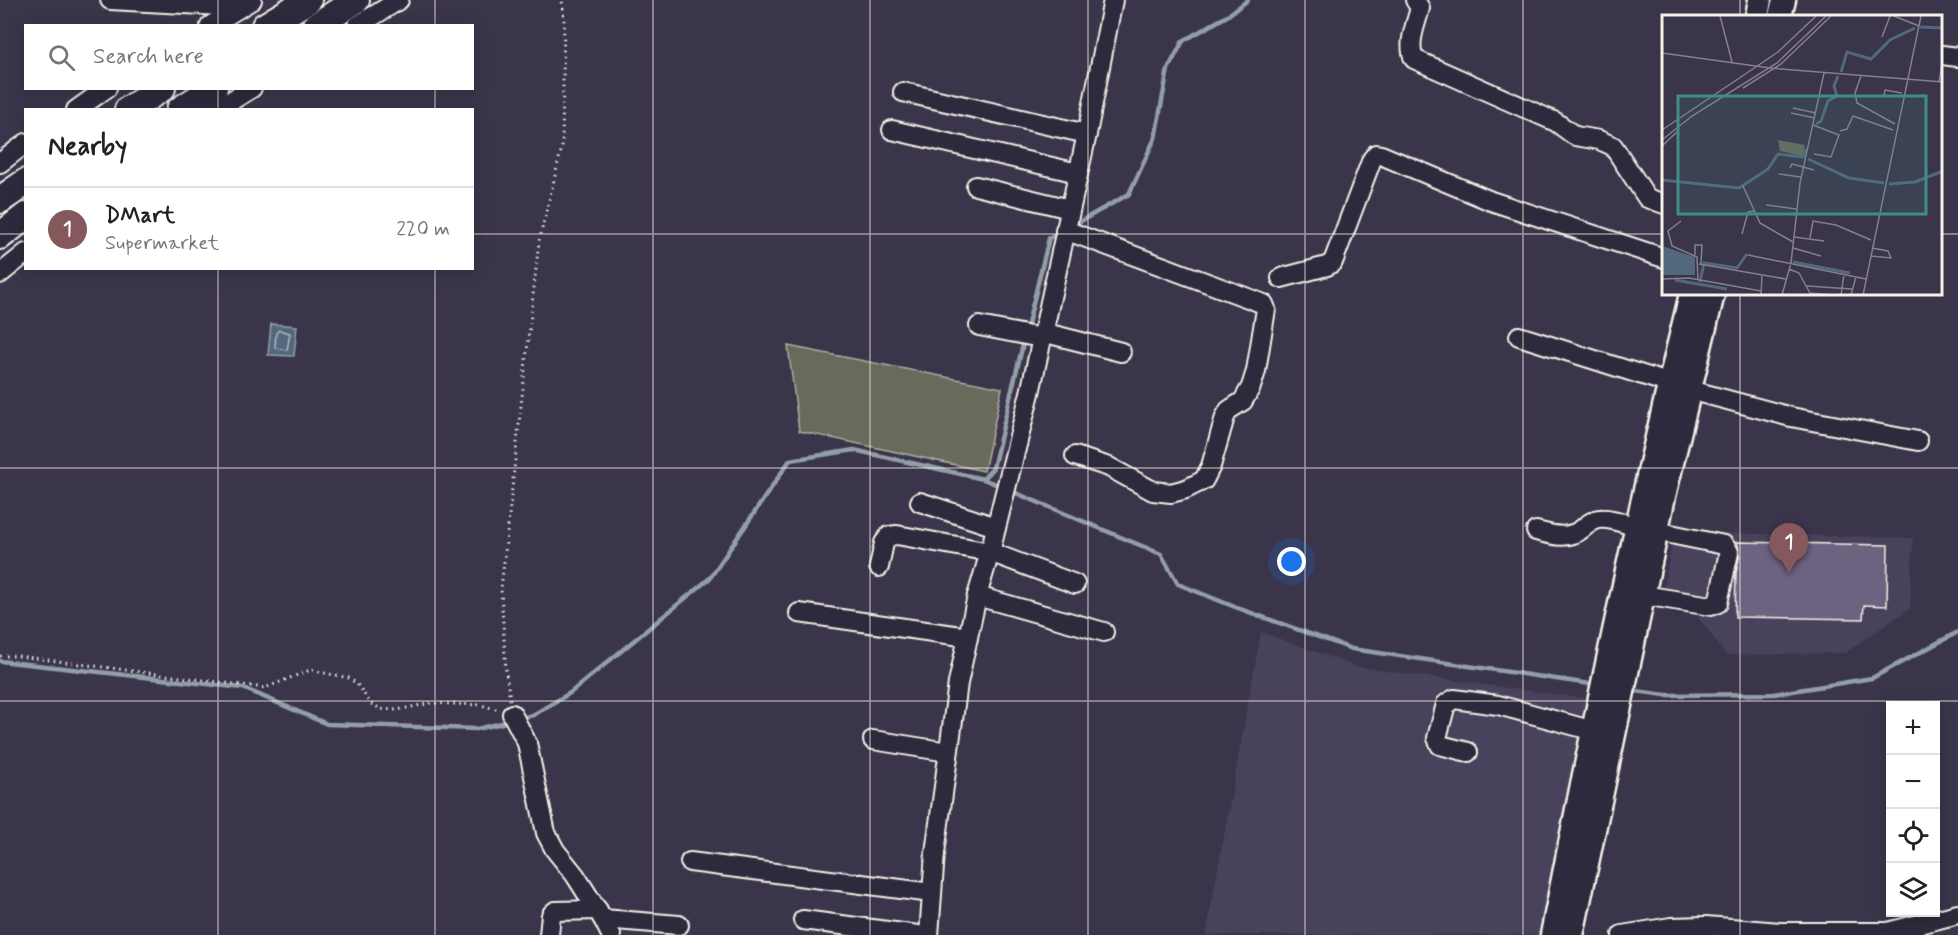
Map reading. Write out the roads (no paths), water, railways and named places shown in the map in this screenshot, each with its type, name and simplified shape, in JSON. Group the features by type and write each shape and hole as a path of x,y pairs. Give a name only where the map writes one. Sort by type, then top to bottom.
{"highway":[{"path":"268,24 308,0"},
{"path":"319,24 356,0"},
{"path":"131,108 159,90"},
{"path":"183,108 211,90"},
{"path":"0,200 24,183"},
{"path":"0,236 24,218"}],"main road":[{"path":"1756,15 1760,0"},
{"path":"1780,15 1784,0"},
{"path":"1552,935 1605,725 1646,529 1679,387 1691,296"},
{"path":"1679,387 1712,296"},
{"path":"1617,668 1643,595 1646,529"},
{"path":"1572,935 1605,725"}],"street":[{"path":"110,0 246,3"},
{"path":"360,24 399,0"},
{"path":"929,935 948,752 958,683 977,596 1030,393 1087,134 1113,0"},
{"path":"1415,0 1420,8 1411,44 1414,58 1556,122 1575,136 1607,142 1613,146 1647,198 1662,203"},
{"path":"213,24 246,3"},
{"path":"1943,55 1958,57"},
{"path":"79,108 104,90"},
{"path":"219,108 249,90"},
{"path":"903,92 1087,134"},
{"path":"892,130 1078,173"},
{"path":"0,163 24,145"},
{"path":"1281,278 1327,266 1333,262 1372,159 1376,154 1491,201 1662,257"},
{"path":"976,186 1067,221 1264,304 1266,309 1256,371 1251,387 1243,401 1229,410 1211,466 1204,480 1171,493 1153,491 1109,467 1075,456"},
{"path":"0,274 24,255"},
{"path":"980,326 1041,335 1121,352"},
{"path":"1519,336 1679,387 1791,417 1918,441"},
{"path":"920,502 996,527"},
{"path":"1536,531 1565,536 1576,533 1593,520 1601,518 1724,546 1729,552 1718,603 1715,606 1643,595"},
{"path":"879,567 884,543 889,536 897,535 990,552 1075,584"},
{"path":"977,596 1104,632"},
{"path":"799,613 968,637"},
{"path":"1468,752 1440,745 1438,742 1437,738 1446,704 1454,699 1605,725"},
{"path":"512,714 527,743 546,833 555,850 575,875 604,921"},
{"path":"873,740 948,752"},
{"path":"690,862 932,893"},
{"path":"549,935 551,915 555,911 604,921 679,925"},
{"path":"1622,935 1671,927 1693,931 1888,932 1958,914"},
{"path":"803,920 918,935"}],"water":[{"path":"271,324 297,326 294,356 268,355"}],"waterway":[{"path":"1072,226 1129,194 1155,138 1168,69 1183,41 1227,16 1248,0"},
{"path":"1026,332 1049,238 1059,232"},
{"path":"521,718 533,715 570,693 710,578 790,460 854,450 983,479 993,468 1024,340"},
{"path":"983,479 1003,487"},
{"path":"1011,491 1161,554 1178,584 1352,649 1597,685"},
{"path":"1629,690 1665,695 1774,694 1872,678 1958,632"},
{"path":"0,661 243,688 327,724 477,729 510,721"}],"place":[{"name":"DMart","path":"1789,573"}]}
